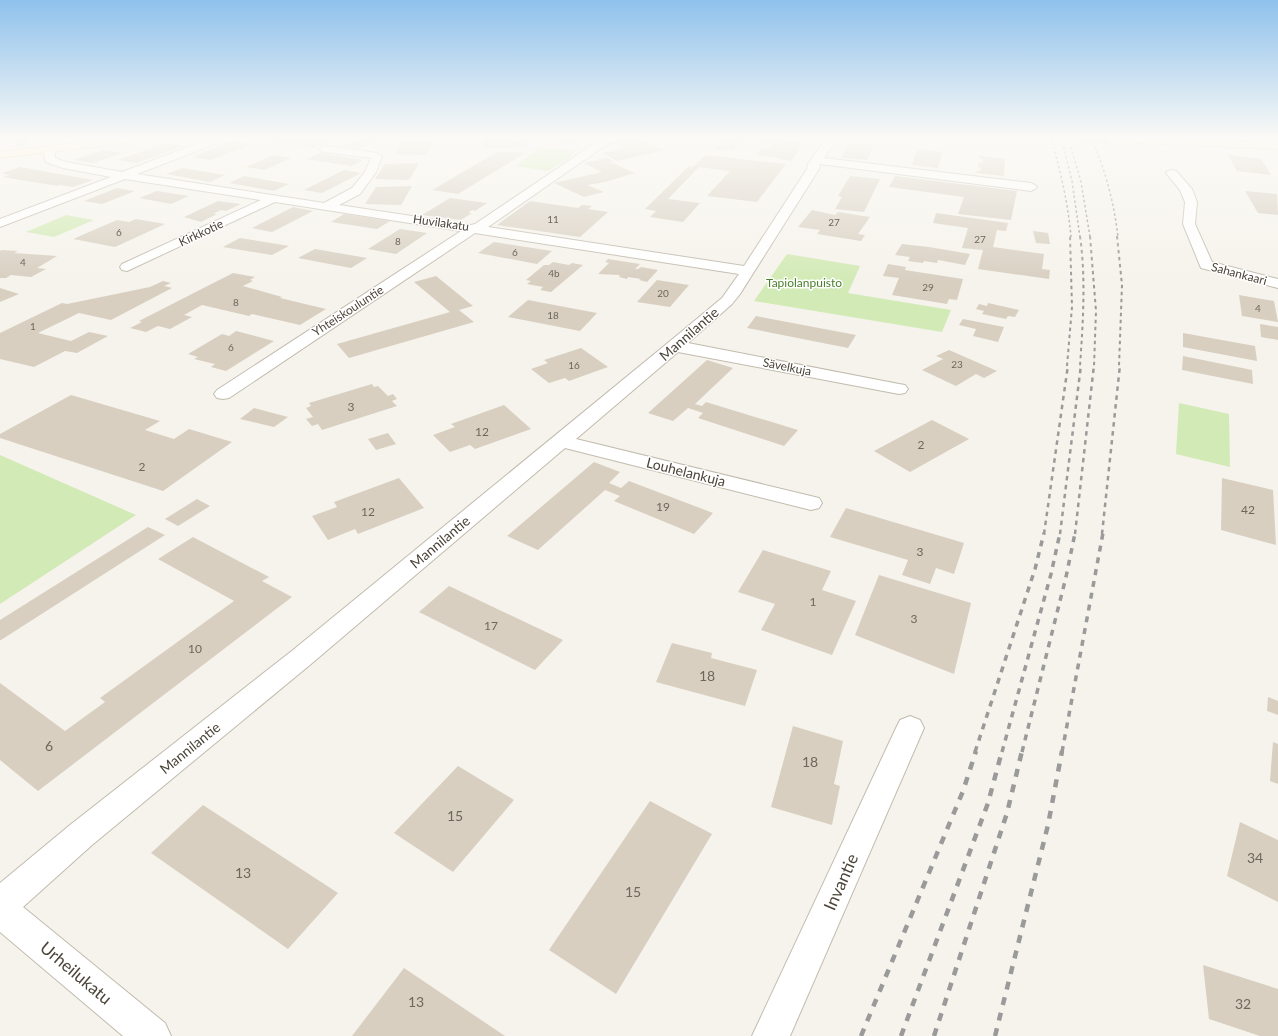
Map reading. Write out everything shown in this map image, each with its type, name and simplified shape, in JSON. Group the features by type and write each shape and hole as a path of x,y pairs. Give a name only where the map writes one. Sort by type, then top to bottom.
{"street":[{"path":"0,223 99,185"},
{"name":"Huvilakatu","path":"188,185 476,228 749,271"},
{"path":"327,206 356,191 360,185"},
{"name":"Yhteiskouluntie","path":"223,394 539,185"},
{"name":"Mannilantie","path":"0,904 81,836 302,657 676,346 727,301 749,271 801,185"},
{"path":"1018,185 1031,187"},
{"name":"Sahankaari","path":"1182,185 1192,202 1189,224 1206,265 1278,284"},
{"name":"Kirkkotie","path":"127,267 275,198"},
{"name":"Sävelkuja","path":"676,346 899,389"},
{"name":"Louhelankuja","path":"561,441 812,503"},
{"name":"Invantie","path":"771,1036 910,728"},
{"name":"Urheilukatu","path":"0,910 152,1036"}],"green space":[{"path":"66,215 94,220 54,237 26,232"},
{"name":"Tapiolanpuisto","path":"787,254 860,266 848,293 951,310 942,332 754,301"},
{"path":"1179,403 1229,414 1230,467 1176,454"},
{"path":"0,455 136,515 0,604"}],"building":[{"path":"62,185 78,185 73,187"},
{"path":"242,185 286,185 274,191"},
{"path":"313,185 337,185 322,193 304,190"},
{"path":"440,185 472,185 458,194 432,190"},
{"path":"559,185 588,185 604,192 584,197"},
{"path":"669,185 681,185 668,199 700,203 683,222 650,217 656,211 645,209"},
{"path":"717,185 770,185 757,202 707,196"},
{"path":"844,185 877,185 864,212 835,209 842,197 838,196"},
{"path":"890,185 971,185 1017,191 1011,220 958,214 964,197 889,187"},
{"path":"412,186 401,205 365,204 376,187"},
{"path":"117,188 135,191 102,204 84,201"},
{"path":"157,191 189,196 171,204 139,198"},
{"path":"1245,191 1277,194 1278,215 1258,213"},
{"path":"450,198 487,203 475,211 472,210 468,213 472,213 461,220 422,215"},
{"path":"218,201 241,204 226,211 221,210 213,214 217,214 201,222 184,217"},
{"path":"530,201 578,208 582,205 592,206 588,209 608,212 580,237 497,225"},
{"path":"293,207 313,211 272,232 252,228"},
{"path":"812,210 835,215 838,212 870,217 858,234 865,235 861,241 817,234 820,230 798,227"},
{"path":"936,213 1008,223 1006,231 997,230 993,247 1044,254 1042,269 1050,270 1049,279 978,269 983,250 962,248 968,228 933,223"},
{"path":"344,214 390,221 377,229 331,222"},
{"path":"136,219 165,224 115,247 73,239 117,220 129,222"},
{"path":"400,229 427,233 396,254 368,249"},
{"path":"1033,231 1048,233 1050,244 1036,243"},
{"path":"240,238 289,246 272,255 223,247"},
{"path":"494,242 552,251 537,264 478,253"},
{"path":"902,244 970,254 965,265 938,260 937,263 908,261 910,257 895,255"},
{"path":"315,249 367,258 351,268 298,258"},
{"path":"0,251 18,251 14,253 57,256 37,268 46,269 31,277 11,275 6,278 0,278"},
{"path":"608,259 640,264 635,269 641,267 658,270 647,282 639,280 641,279 628,277 627,279 619,277 620,275 598,274 609,263 605,262"},
{"path":"553,262 569,265 572,263 583,265 551,292 540,290 543,287 527,284 531,281 526,280 544,265 549,265"},
{"path":"888,264 906,267 905,270 963,279 957,300 949,299 947,304 892,295 899,278 883,276"},
{"path":"233,273 255,277 250,280 253,281 243,286 282,297 280,298 326,309 300,325 252,314 249,316 202,305 184,315 192,317 170,329 158,326 146,332 130,328 142,322 139,321"},
{"path":"436,276 473,306 459,310 474,322 349,358 337,344 450,312 414,282"},
{"path":"657,280 689,285 670,307 637,302"},
{"path":"163,281 171,283 164,286 172,288 111,320 79,313 38,333 71,341 89,332 108,336 77,353 65,351 34,367 0,359 0,333 62,303 67,304 150,287"},
{"path":"0,288 19,294 0,302"},
{"path":"1239,295 1274,301 1278,322 1242,316"},
{"path":"528,300 597,313 580,331 508,317"},
{"path":"988,303 1019,310 1015,317 1008,316 1006,319 982,314 984,311 976,309 979,304 987,306"},
{"path":"756,316 856,335 848,348 747,328"},
{"path":"963,319 1004,327 998,342 973,336 976,329 959,325"},
{"path":"1260,324 1278,327 1278,340 1261,337"},
{"path":"236,331 274,341 226,371 211,367 215,364 194,359 198,357 188,354 222,334 229,336"},
{"path":"1183,333 1255,346 1257,361 1183,347"},
{"path":"581,348 608,367 569,381 565,378 549,383 531,369 548,363 544,360"},
{"path":"949,350 997,371 984,378 976,374 956,386 922,370 943,359 936,356"},
{"path":"1183,356 1252,370 1253,384 1182,370"},
{"path":"707,360 733,368 695,404 702,406 706,402 798,430 784,446 698,418 703,413 688,408 673,421 648,413"},
{"path":"372,384 374,387 378,386 388,396 393,394 397,399 392,401 397,406 322,430 318,424 312,426 306,419 313,417 306,408 311,406 309,403"},
{"path":"71,395 160,421 145,430 174,439 189,429 232,442 163,491 0,438 0,434"},
{"path":"504,405 531,429 475,449 470,445 450,452 433,435 455,427 451,424"},
{"path":"254,408 288,417 274,427 240,419"},
{"path":"932,420 969,439 910,472 874,451"},
{"path":"388,433 396,444 376,450 368,439"},
{"path":"594,462 620,472 609,483 621,488 629,481 713,513 694,534 614,501 620,496 605,490 538,550 507,536"},
{"path":"399,478 424,508 358,534 355,529 328,540 312,516 337,507 334,502"},
{"path":"1222,478 1273,490 1276,545 1221,530"},
{"path":"197,499 210,506 178,526 165,519"},
{"path":"846,508 964,543 954,574 936,568 930,584 902,575 908,560 830,537"},
{"path":"148,527 165,535 0,640 0,620"},
{"path":"193,537 269,577 262,581 292,597 38,791 0,760 0,683 65,731 105,702 100,698 234,601 158,559"},
{"path":"763,550 831,571 822,590 856,601 832,655 761,630 775,604 738,592"},
{"path":"879,575 971,603 954,674 855,635"},
{"path":"449,586 563,640 535,670 419,612"},
{"path":"672,643 712,653 711,658 757,670 745,706 656,682"},
{"path":"1268,697 1278,701 1278,715 1267,711"},
{"path":"793,726 843,741 834,784 840,786 832,825 771,807"},
{"path":"1273,742 1278,744 1278,784 1270,781"},
{"path":"458,766 514,800 453,872 394,833"},
{"path":"650,801 712,834 616,994 549,950"},
{"path":"203,805 338,893 288,949 151,853"},
{"path":"1240,822 1278,840 1278,902 1227,876"},
{"path":"1203,965 1278,989 1278,1036 1260,1036 1209,1019"},
{"path":"404,968 505,1036 352,1036"}],"railway":[{"path":"1063,185 1071,237"},
{"path":"1073,185 1080,237"},
{"path":"1082,185 1090,237"},
{"path":"1108,185 1118,237"},
{"path":"1067,366 1072,307 1070,236"},
{"path":"1080,236 1083,268 1083,317 1080,366"},
{"path":"1090,236 1096,311 1094,366"},
{"path":"1117,236 1122,285 1119,366"},
{"path":"1044,534 1068,365"},
{"path":"1060,534 1081,365"},
{"path":"1075,534 1094,365"},
{"path":"1102,534 1120,365"},
{"path":"975,752 1035,569 1044,533"},
{"path":"1002,752 1051,574 1060,533"},
{"path":"1022,752 1066,577 1075,533"},
{"path":"1062,752 1103,533"},
{"path":"861,1036 963,791 976,751"},
{"path":"901,1036 988,803 1002,751"},
{"path":"934,1036 1007,813 1022,751"},
{"path":"995,1036 1048,825 1062,751"}]}
